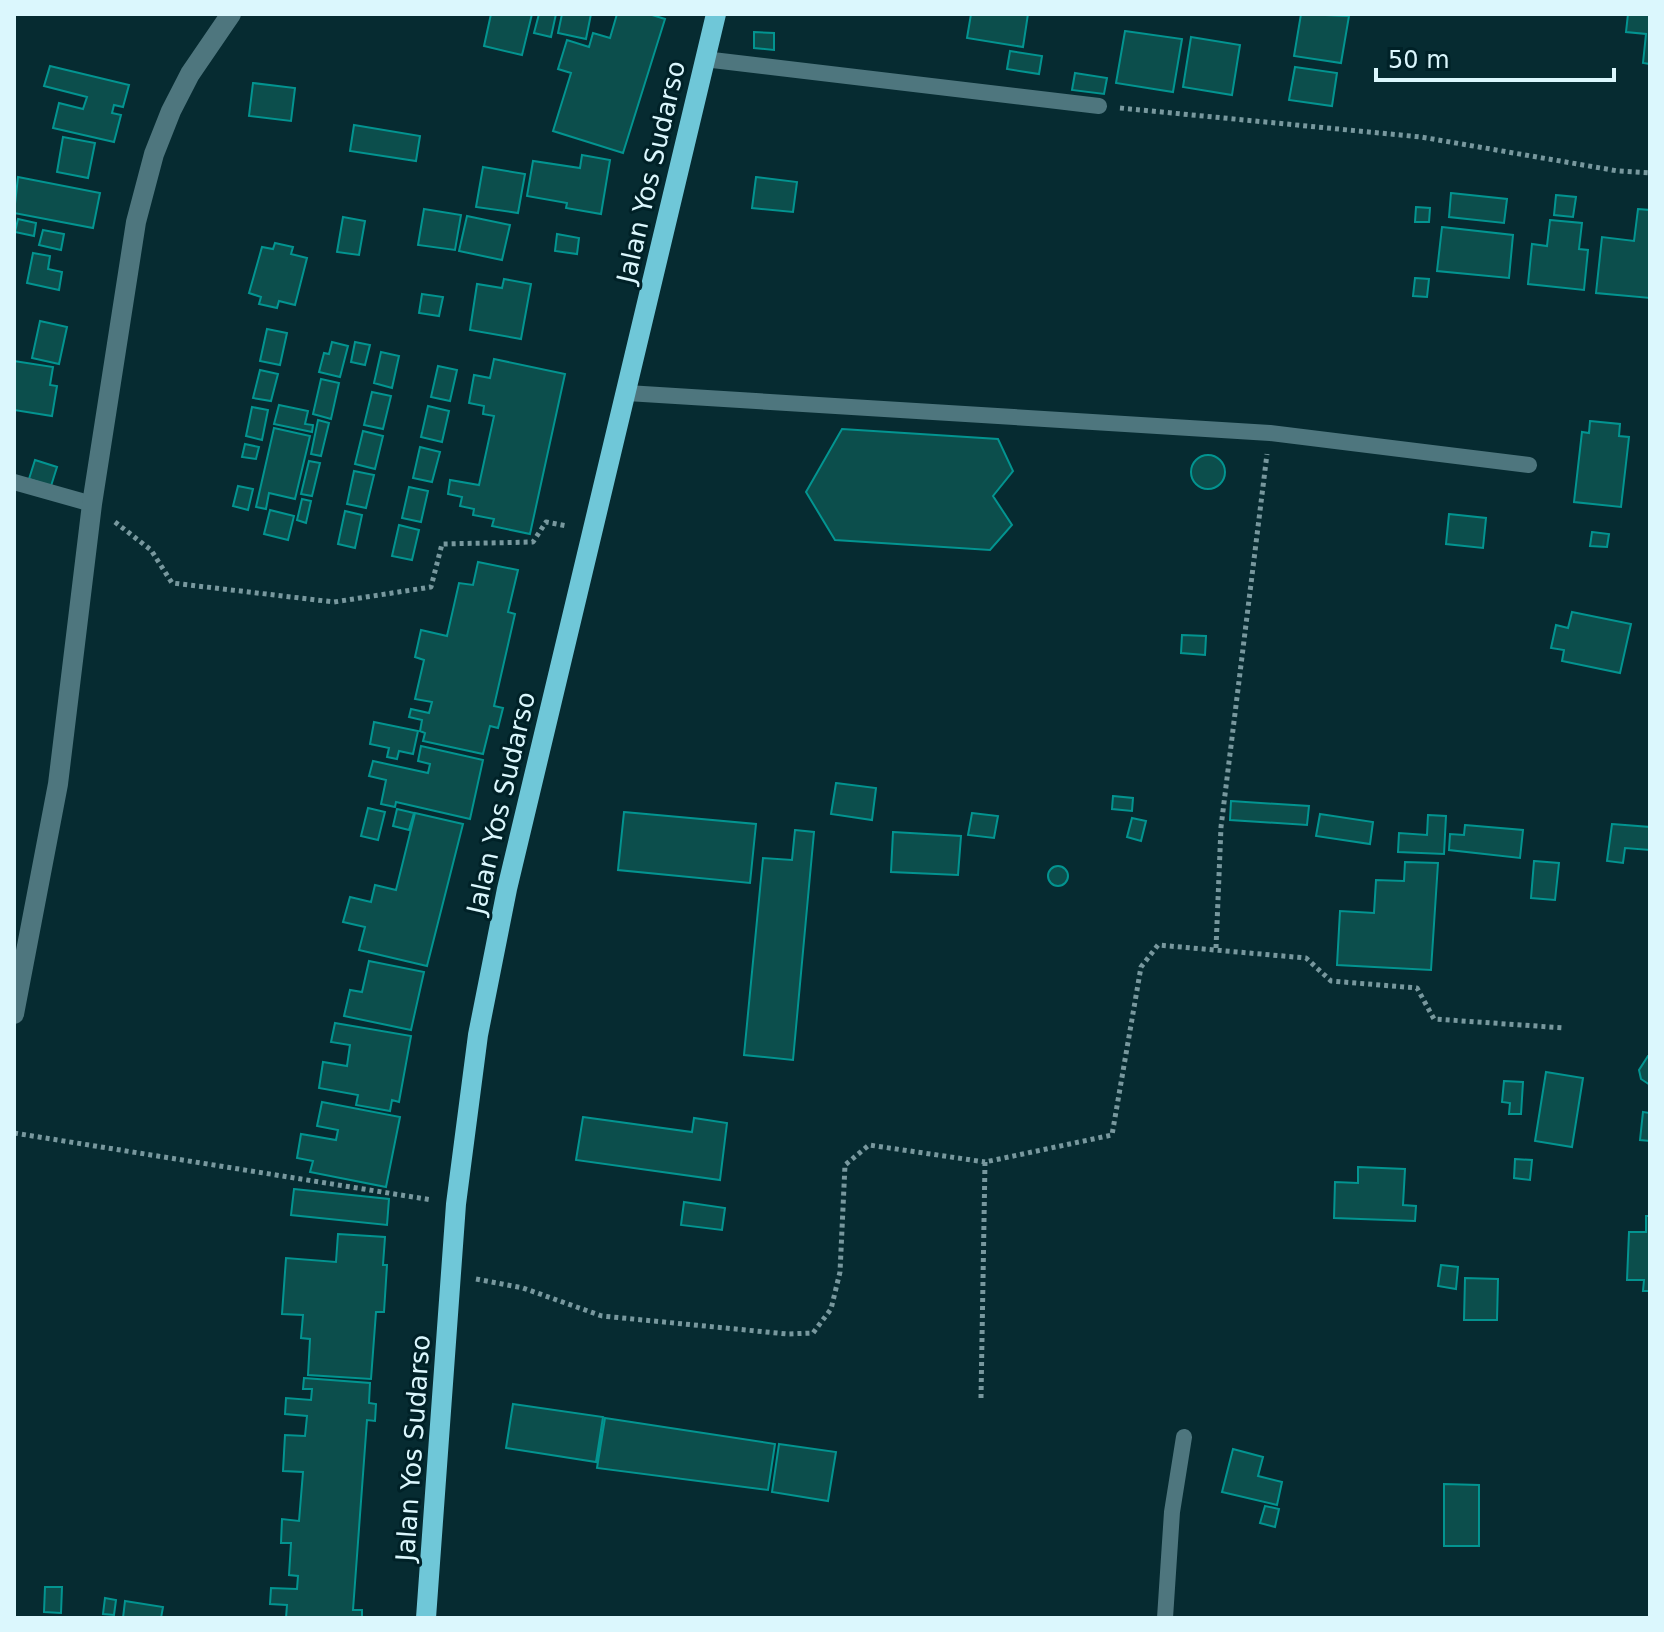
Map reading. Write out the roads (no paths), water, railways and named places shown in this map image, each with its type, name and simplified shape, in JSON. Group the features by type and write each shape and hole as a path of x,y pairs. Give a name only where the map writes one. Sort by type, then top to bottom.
{"main road":[{"name":"Jalan Yos Sudarso","path":"426,1618 456,1204 478,1035 507,889 716,14"}],"street":[{"path":"14,1014 58,784 92,504 136,222 154,154 190,74 231,14"}],"lane":[{"path":"704,59 1099,106"},
{"path":"627,393 1270,433 1529,465"},
{"path":"14,482 92,504"},
{"path":"1165,1618 1172,1512 1184,1437"}]}
